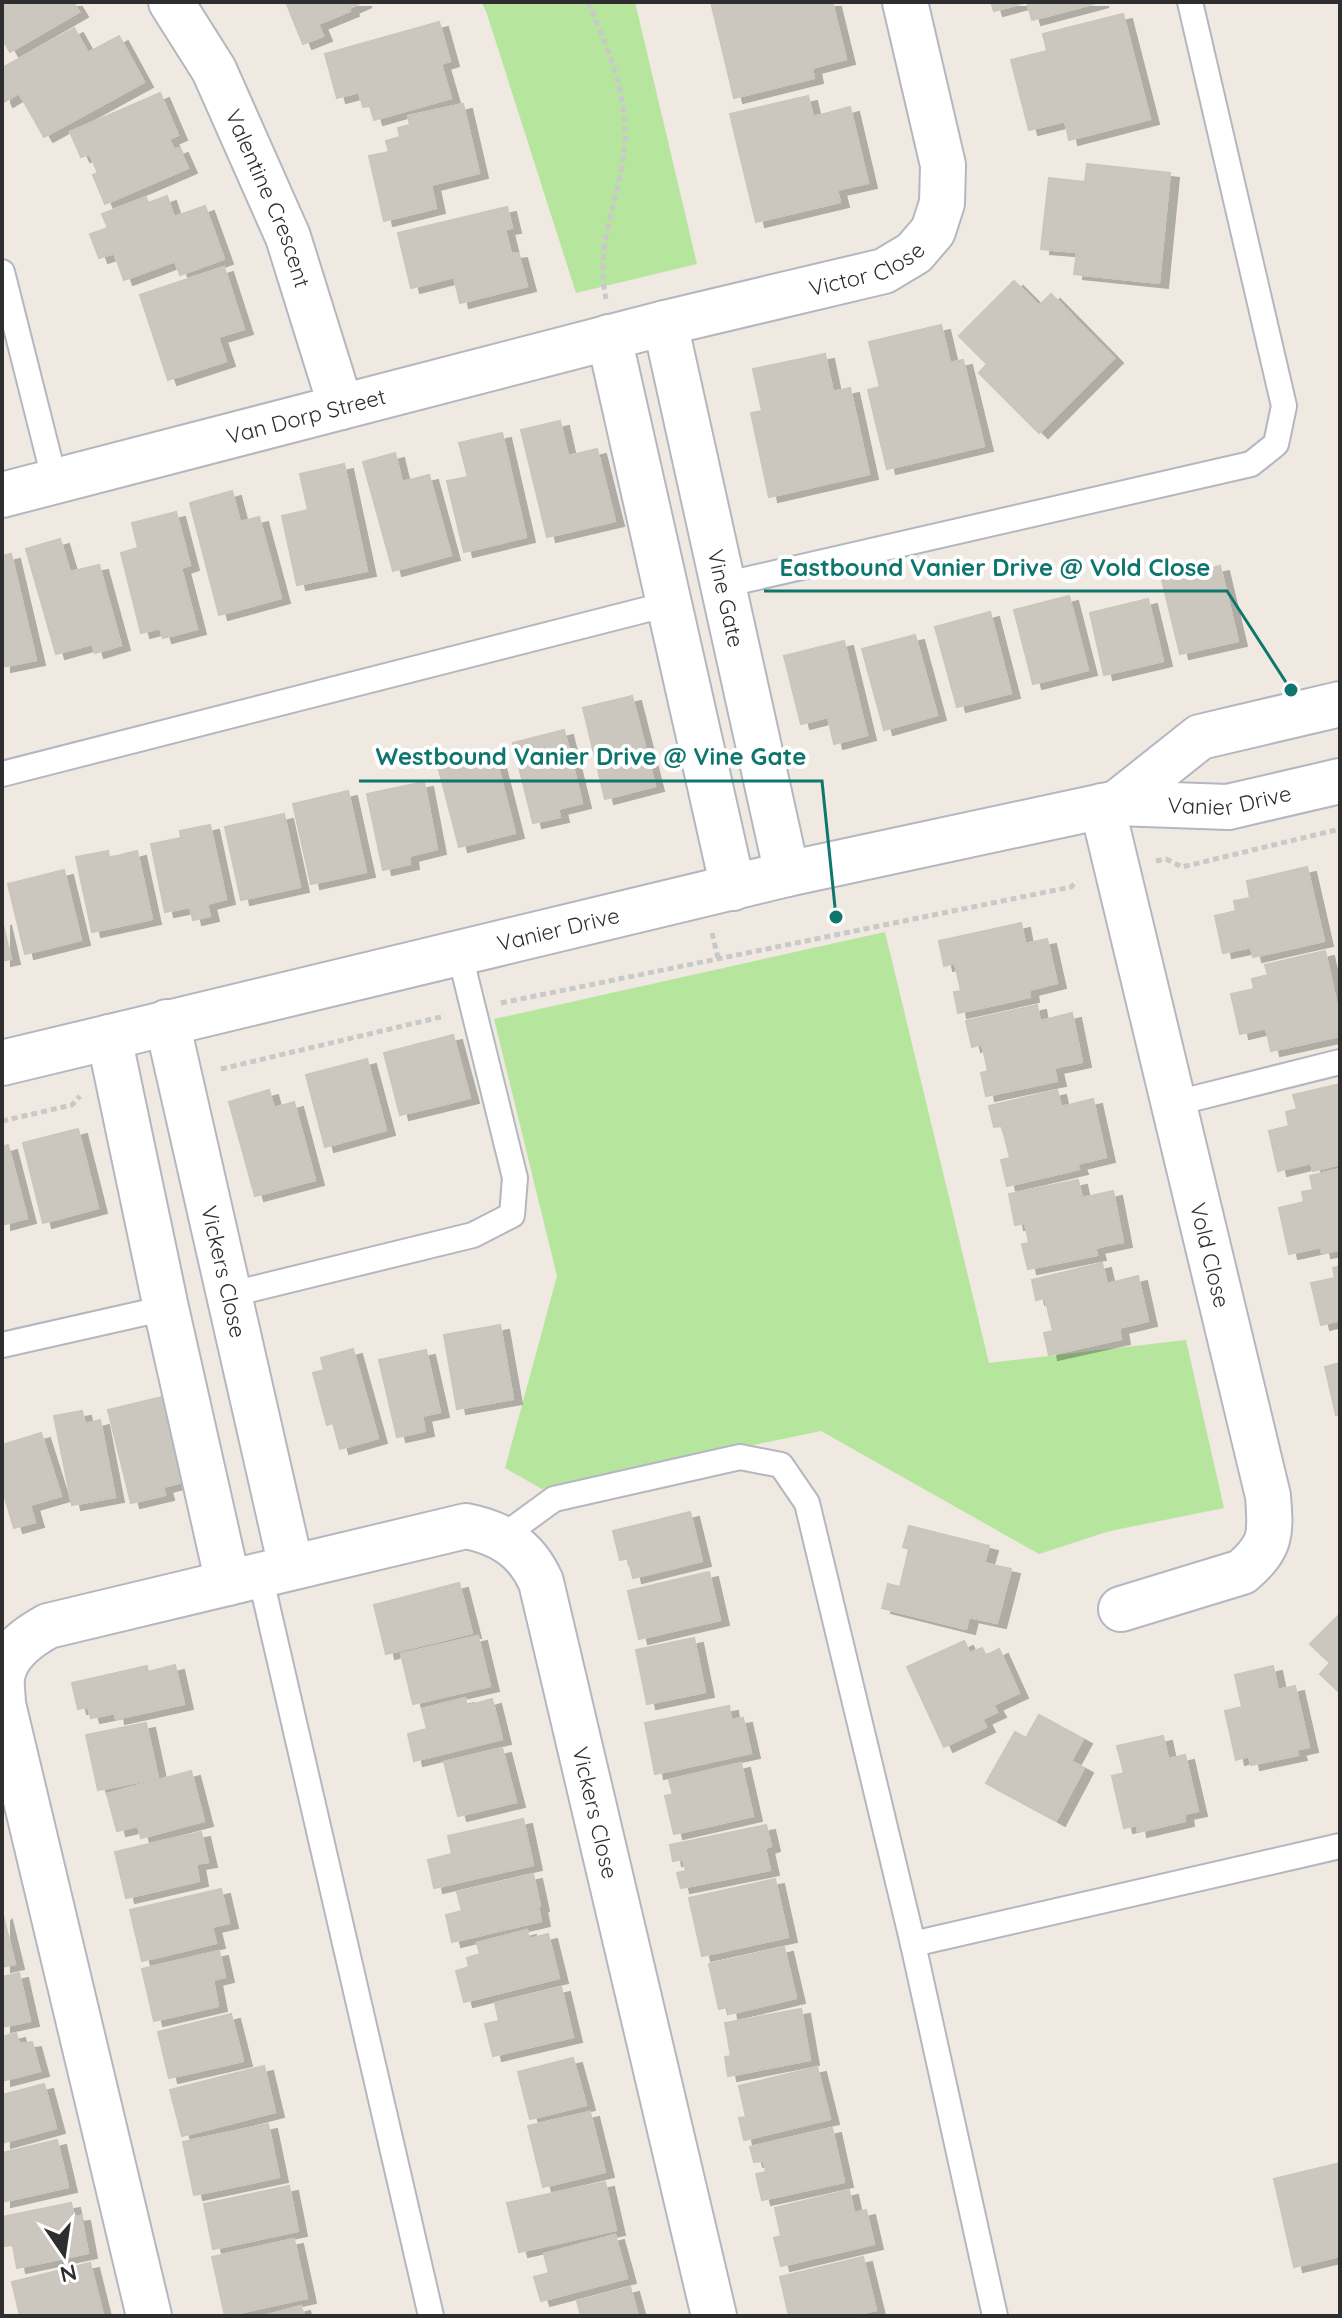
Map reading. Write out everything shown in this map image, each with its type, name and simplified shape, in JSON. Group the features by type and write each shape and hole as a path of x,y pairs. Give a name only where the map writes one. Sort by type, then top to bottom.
{"street":[{"name":"Valentine Crescent","path":"171,2 214,70 288,237 341,407"},
{"name":"Victor Close","path":"608,320 665,323 884,271 914,253 933,231 942,203 943,165 905,2"},
{"name":"Van Dorp Street","path":"2,495 341,407 608,320"},
{"path":"608,320 668,604 733,888"},
{"name":"Vine Gate","path":"665,323 787,874"},
{"path":"668,604 723,585"},
{"name":"Vanier Drive","path":"1110,805 1200,737 1340,704"},
{"name":"Vanier Drive","path":"2,1063 787,874 1110,805 1228,807 1340,781"},
{"name":"Vold Close","path":"1110,805 1268,1496 1271,1529 1258,1559 1242,1572 1121,1609"},
{"name":"Vickers Close","path":"167,1022 228,1295 260,1575"},
{"path":"109,1037 166,1308 260,1575"},
{"path":"166,1308 228,1295"},
{"name":"Vickers Close","path":"149,2316 3,1704 2,1675 12,1654 28,1637 48,1626 466,1526 487,1530 521,1550 535,1567 546,1597 714,2316"}],"lane":[{"path":"723,585 1251,464 1276,444 1284,406 1190,2"},
{"path":"2,272 55,482"},
{"path":"2,774 668,604"},
{"path":"228,1295 473,1235 512,1215 515,1178 460,955"},
{"path":"1176,1103 1340,1062"},
{"path":"2,1345 166,1308"},
{"path":"502,1537 554,1499 740,1457 781,1465 807,1503 913,1944 995,2316"},
{"path":"260,1575 431,2316"},
{"path":"913,1944 1340,1846"}],"path":[{"path":"588,2 610,57 624,115 622,163 601,264 608,320"},
{"path":"1166,859 1182,867 1340,829"},
{"path":"215,1070 473,1009 1071,887 1078,879"},
{"path":"2,1121 72,1105 83,1093"}],"green space":[{"path":"481,2 635,2 697,264 576,293"},
{"path":"885,932 989,1363 1186,1340 1224,1508 1110,1531 1039,1554 821,1431 542,1489 505,1468 557,1276 494,1019"}],"building":[{"path":"2,2 73,2 79,12 10,52 2,38"},
{"path":"286,2 363,2 318,24 323,36 303,44"},
{"path":"711,2 832,2 846,59 812,68 814,78 734,98"},
{"path":"991,2 1027,2 994,11"},
{"path":"1027,2 1100,2 1032,20"},
{"path":"1123,14 1150,119 1069,140 1065,121 1029,130 1011,60 1047,51 1043,34"},
{"path":"439,22 450,61 441,64 451,98 374,120 370,106 363,107 359,92 337,98 325,54"},
{"path":"74,28 88,53 119,36 144,82 44,137 19,93 4,102 2,68"},
{"path":"160,93 178,135 169,139 174,150 179,148 188,168 105,204 93,175 98,173 90,154 81,157 70,132"},
{"path":"808,96 813,117 850,107 868,183 837,190 840,202 756,222 730,114"},
{"path":"463,104 479,173 431,185 436,208 384,221 369,156 389,152 386,141 400,137 398,128 410,125 408,116"},
{"path":"1087,164 1170,173 1159,283 1074,274 1077,252 1041,249 1049,178 1085,182"},
{"path":"167,196 174,217 205,206 224,259 180,275 175,261 124,280 114,253 99,258 90,234 108,228 102,214 146,197 148,203"},
{"path":"507,207 512,228 505,229 511,254 518,253 527,286 460,303 454,277 411,288 398,233"},
{"path":"224,267 244,329 218,337 226,361 168,380 140,295"},
{"path":"1014,281 1039,306 1051,294 1114,358 1039,433 979,373 987,364 959,336"},
{"path":"941,325 950,363 963,360 984,446 887,469 868,390 880,387 869,342"},
{"path":"825,354 833,392 850,388 869,474 769,497 751,413 762,411 753,369"},
{"path":"560,421 568,456 597,449 615,521 547,537 521,430"},
{"path":"502,433 526,537 464,552 447,481 468,477 459,443"},
{"path":"395,453 402,482 429,475 451,555 393,571 363,462"},
{"path":"344,464 367,571 297,585 282,516 308,510 300,474"},
{"path":"232,491 240,522 259,517 281,598 219,615 190,503"},
{"path":"176,512 190,565 181,568 197,629 163,638 160,628 141,633 121,553 138,548 132,523"},
{"path":"60,539 70,572 99,565 121,645 95,653 92,644 56,654 26,549"},
{"path":"11,554 36,660 2,667 2,556"},
{"path":"1220,566 1238,641 1180,654 1162,580"},
{"path":"1069,596 1088,670 1033,684 1014,610"},
{"path":"1148,599 1163,661 1104,675 1090,613"},
{"path":"990,612 1011,693 957,707 935,627"},
{"path":"915,635 937,715 884,730 862,649"},
{"path":"844,641 867,735 834,744 828,717 801,724 784,656"},
{"path":"632,696 655,786 605,799 583,708"},
{"path":"564,730 582,803 558,809 560,817 533,823 513,743"},
{"path":"495,755 515,833 459,847 439,770"},
{"path":"424,782 437,849 409,856 410,864 383,870 367,794"},
{"path":"348,791 366,872 311,884 293,804"},
{"path":"284,814 300,887 241,900 225,827"},
{"path":"210,825 226,899 207,904 210,916 193,920 190,907 165,912 151,844 181,838 180,831"},
{"path":"108,851 109,858 137,851 152,919 92,932 76,857"},
{"path":"1307,867 1324,941 1253,957 1251,947 1223,953 1215,916 1236,911 1234,901 1250,898 1247,881"},
{"path":"64,870 81,940 25,954 8,884"},
{"path":"2,920 11,959 2,961"},
{"path":"1021,923 1025,944 1047,939 1057,983 1029,990 1030,997 958,1013 954,992 961,991 955,963 944,966 939,941"},
{"path":"1325,951 1340,1019 1340,1036 1271,1051 1266,1028 1240,1034 1231,994 1254,989 1252,979 1268,975 1265,965"},
{"path":"1037,1005 1040,1021 1072,1013 1082,1062 1054,1068 1057,1081 986,1096 981,1073 988,1071 982,1044 972,1047 966,1021"},
{"path":"453,1035 470,1098 400,1115 384,1053"},
{"path":"367,1059 386,1130 325,1147 306,1075"},
{"path":"1340,1084 1340,1164 1313,1171 1311,1163 1278,1171 1269,1131 1289,1126 1286,1112 1297,1109 1293,1095"},
{"path":"269,1090 274,1108 294,1102 315,1180 255,1196 229,1102"},
{"path":"1057,1090 1061,1107 1093,1099 1106,1157 1077,1164 1079,1169 1007,1186 1001,1160 1010,1158 1002,1126 994,1127 989,1106"},
{"path":"78,1129 98,1208 43,1223 23,1143"},
{"path":"8,1145 27,1218 2,1225 2,1147"},
{"path":"1340,1169 1340,1250 1322,1253 1321,1247 1289,1254 1279,1208 1304,1202 1302,1192 1313,1190 1310,1176"},
{"path":"1078,1180 1082,1198 1113,1191 1123,1242 1095,1248 1097,1255 1028,1269 1022,1244 1029,1243 1025,1223 1015,1225 1009,1194"},
{"path":"1102,1263 1107,1284 1138,1276 1148,1321 1119,1328 1121,1339 1049,1355 1044,1333 1053,1331 1045,1298 1036,1300 1032,1280"},
{"path":"1340,1266 1340,1320 1321,1325 1311,1283 1335,1278 1333,1268"},
{"path":"500,1325 513,1399 457,1409 444,1335"},
{"path":"353,1349 378,1438 340,1449 333,1423 327,1425 313,1373 324,1370 321,1358"},
{"path":"426,1350 440,1412 422,1416 425,1431 397,1437 379,1360"},
{"path":"1340,1363 1340,1414 1336,1415 1325,1367"},
{"path":"162,1397 183,1482 163,1487 165,1495 131,1503 108,1410"},
{"path":"82,1411 85,1424 100,1420 115,1497 72,1505 54,1416"},
{"path":"41,1433 61,1496 30,1505 35,1522 14,1528 2,1488 2,1445"},
{"path":"690,1512 702,1561 633,1578 628,1558 620,1560 613,1531"},
{"path":"909,1526 989,1546 984,1563 1011,1569 997,1623 969,1617 966,1629 882,1608 888,1584 900,1587 909,1549 903,1547"},
{"path":"709,1572 720,1620 639,1639 628,1591"},
{"path":"459,1583 472,1633 386,1654 374,1605"},
{"path":"1340,1614 1340,1693 1320,1674 1330,1663 1310,1644"},
{"path":"478,1636 490,1686 413,1704 401,1654"},
{"path":"694,1638 705,1692 647,1704 636,1650"},
{"path":"964,1641 970,1653 982,1648 986,1656 999,1649 1019,1693 993,1705 997,1712 982,1719 986,1727 944,1747 907,1667"},
{"path":"175,1665 184,1704 116,1719 115,1713 91,1718 88,1707 78,1709 72,1683 147,1666 148,1672"},
{"path":"1273,1666 1278,1690 1295,1686 1309,1747 1296,1750 1298,1755 1251,1765 1249,1756 1236,1760 1225,1711 1242,1707 1235,1675"},
{"path":"465,1698 467,1706 492,1699 502,1739 414,1761 408,1734 427,1729 422,1709"},
{"path":"729,1706 731,1720 743,1718 751,1753 655,1774 645,1723"},
{"path":"1039,1715 1083,1739 1071,1761 1084,1768 1056,1821 986,1783 1015,1732 1026,1738"},
{"path":"146,1723 158,1778 98,1790 86,1735"},
{"path":"1163,1736 1168,1759 1185,1755 1198,1811 1184,1814 1185,1821 1138,1832 1137,1825 1124,1828 1112,1776 1124,1773 1117,1746"},
{"path":"502,1748 516,1802 458,1816 444,1762"},
{"path":"741,1763 753,1816 674,1834 665,1796 673,1794 669,1780"},
{"path":"191,1771 204,1821 141,1838 138,1826 117,1831 107,1794"},
{"path":"523,1819 533,1865 434,1888 428,1860 452,1854 448,1836"},
{"path":"766,1825 771,1846 765,1848 770,1870 681,1888 677,1873 686,1871 683,1859 673,1861 670,1845"},
{"path":"201,1832 208,1862 196,1864 199,1881 126,1898 115,1852"},
{"path":"533,1874 541,1921 452,1942 446,1915 462,1911 457,1892"},
{"path":"775,1879 788,1937 702,1956 689,1898"},
{"path":"221,1889 229,1923 212,1927 216,1943 142,1961 130,1910"},
{"path":"2,1916 15,1964 2,1967"},
{"path":"527,1930 529,1939 548,1934 559,1978 464,2002 456,1971 469,1967 467,1958 480,1954 477,1943"},
{"path":"784,1947 796,1998 729,2014 728,2007 719,2009 709,1964"},
{"path":"219,1951 225,1977 213,1980 218,2006 154,2021 142,1969"},
{"path":"19,1973 30,2021 2,2027 2,1977"},
{"path":"561,1987 573,2037 493,2056 485,2024 499,2021 495,2003"},
{"path":"801,2009 810,2060 728,2076 725,2057 731,2056 725,2023"},
{"path":"231,2014 243,2061 169,2078 158,2032"},
{"path":"16,2033 19,2044 32,2042 40,2071 2,2081 2,2037"},
{"path":"573,2058 586,2105 530,2119 518,2072"},
{"path":"264,2066 275,2112 182,2136 170,2090"},
{"path":"817,2067 830,2119 744,2140 739,2118 746,2117 739,2086"},
{"path":"44,2084 56,2128 2,2143 2,2095"},
{"path":"590,2112 605,2172 543,2187 528,2126"},
{"path":"268,2124 279,2177 194,2195 183,2142"},
{"path":"832,2128 844,2182 762,2200 756,2174 766,2172 764,2161 754,2162 750,2147"},
{"path":"57,2140 68,2187 2,2202 2,2153"},
{"path":"1340,2163 1340,2256 1294,2267 1274,2179"},
{"path":"605,2182 616,2230 519,2252 507,2203"},
{"path":"289,2186 298,2231 213,2249 204,2204"},
{"path":"849,2190 854,2213 866,2210 874,2244 781,2266 774,2238 781,2236 775,2208"},
{"path":"71,2203 74,2217 81,2216 88,2253 17,2268 13,2245 5,2246 2,2217"},
{"path":"615,2235 627,2278 541,2301 534,2277 549,2273 544,2254"},
{"path":"294,2239 307,2298 225,2316 212,2257"},
{"path":"863,2257 876,2310 852,2316 789,2316 780,2277"},
{"path":"90,2263 103,2315 20,2316 12,2282"},
{"path":"630,2287 638,2316 581,2316 577,2301"},
{"path":"301,2306 304,2316 264,2316"}],"place":[{"name":"Eastbound Vanier Drive @ Vold Close","path":"1291,690"},
{"name":"Westbound Vanier Drive @ Vine Gate","path":"836,917"}]}
